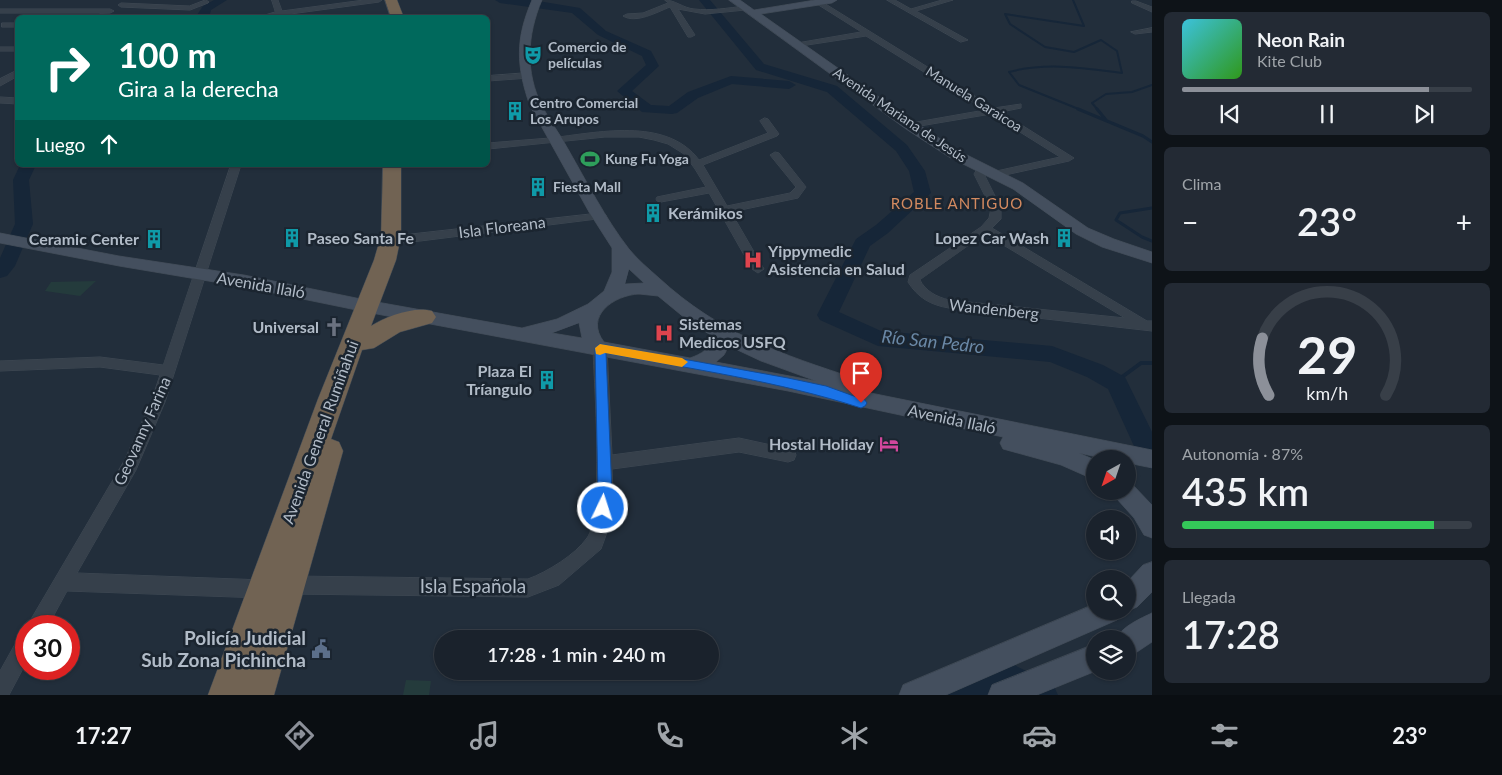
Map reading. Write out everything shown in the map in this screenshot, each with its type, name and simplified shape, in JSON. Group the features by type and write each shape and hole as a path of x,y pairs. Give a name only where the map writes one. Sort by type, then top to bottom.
{"highway":[{"path":"380,0 386,15"},
{"path":"391,0 397,15"},
{"name":"Avenida General Rumiñahui","path":"255,695 276,587 372,307 389,247 391,236 392,167"},
{"name":"Avenida General Rumiñahui","path":"227,695 276,587 324,466 365,342 372,307 403,247 405,167"},
{"path":"365,342 378,332 392,325 424,317"}],"main road":[{"path":"740,7 832,0"},
{"path":"535,3 522,48 526,76 536,106 620,247 661,291"},
{"name":"Avenida Mariana de Jesús","path":"740,7 954,154 1025,190 1082,230 1108,243 1146,256"},
{"name":"Avenida Ilaló","path":"6,239 200,275 244,281 424,317 693,364 1100,442 1152,447"},
{"path":"611,294 621,275 620,247"},
{"path":"611,294 635,289 661,291"},
{"name":"Avenida Ilaló","path":"661,291 684,311 721,333 768,358 817,375 871,390 1100,442 1152,459"},
{"name":"Avenida Ilaló","path":"521,334 562,324 594,309 611,294"},
{"path":"594,309 587,328 592,342 598,348"},
{"path":"693,364 714,355 721,345 721,333"},
{"path":"826,391 895,415 1034,449 1073,460 1086,466"},
{"path":"1133,500 1142,510 1152,527"},
{"path":"1136,590 1152,574"},
{"path":"913,695 1089,620"},
{"path":"1136,637 1152,626"},
{"path":"1002,695 1086,662"}],"street":[{"path":"105,15 128,0"},
{"path":"275,0 280,15"},
{"path":"305,0 308,10"},
{"path":"269,15 380,0"},
{"path":"890,0 964,40"},
{"path":"910,11 950,0"},
{"name":"Manuela Garaicoa","path":"816,1 1069,158 996,174"},
{"path":"120,5 190,8 206,2"},
{"path":"1134,2 1151,10"},
{"path":"627,16 644,15 672,3 689,11 698,12 740,7"},
{"path":"672,3 672,8 691,35"},
{"path":"0,12 14,4"},
{"path":"0,12 110,11"},
{"path":"5,25 15,25"},
{"path":"1134,32 1152,30"},
{"path":"797,45 869,33"},
{"path":"0,49 15,49"},
{"path":"0,83 15,74"},
{"path":"490,79 526,76"},
{"path":"0,100 15,101"},
{"path":"911,126 1018,106"},
{"path":"697,164 774,134 765,121"},
{"path":"490,146 606,134 646,136 678,146 690,154 697,164 758,269"},
{"path":"724,210 788,198 800,191 801,187 798,182 775,155"},
{"name":"Geovanny Farina","path":"43,615 130,465 158,402 235,167"},
{"path":"983,168 979,174 992,198 996,214 995,219 985,229 1149,326"},
{"path":"661,199 712,189"},
{"name":"Isla Floreana","path":"404,239 601,216"},
{"name":"Wandenberg","path":"985,229 914,278 916,286 931,299 939,302 1149,326"},
{"name":"Isla Española","path":"62,582 276,587 528,588 553,579 595,543 601,524 605,493 598,348"},
{"path":"0,366 100,362 169,371"},
{"path":"604,463 739,445 788,455"},
{"path":"0,690 15,663"}],"green space":[{"path":"96,281 80,296 45,291 51,282"},
{"path":"406,680 431,681 429,695 403,695"}],"waterway":[{"path":"203,15 207,8 222,0"},
{"path":"500,0 550,5 576,10 602,33 647,54 653,66 624,91 647,109 672,110 693,95 731,80 789,85"},
{"name":"Río San Pedro","path":"704,0 760,67 832,89 902,148 917,171 923,193 882,229 862,243 827,315 878,338 1052,354 1095,371 1117,383 1152,458"},
{"path":"1073,0 1084,26 1005,14 1010,24 1045,47 1074,52 1101,40 1117,51 1122,73 1051,67 1037,67 1009,72 1019,85 1081,110"},
{"path":"1098,110 1092,103 1106,94 1132,92 1152,85"},
{"path":"1078,109 1143,136 1152,142"},
{"path":"1097,109 1106,120"},
{"path":"0,272 6,266 24,224 21,180 27,167"},
{"path":"1152,208 1120,213 1116,220 1142,237 1152,241"},
{"path":"1122,377 1141,363 1152,363"},
{"name":"Río San Pedro","path":"935,695 1006,677 1042,695"}],"slow traffic":[{"path":"600,351 600,348 682,362"}],"place":[{"name":"Comercio de películas","path":"533,55"},
{"name":"Centro Comercial Los Arupos","path":"515,111"},
{"name":"Kung Fu Yoga","path":"590,159"},
{"name":"Fiesta Mall","path":"538,187"},
{"name":"Kerámikos","path":"653,213"},
{"name":"Paseo Santa Fe","path":"292,238"},
{"name":"Lopez Car Wash","path":"1064,238"},
{"name":"Ceramic Center","path":"154,239"},
{"name":"Yippymedic Asistencia en Salud","path":"753,260"},
{"name":"Universal","path":"334,327"},
{"name":"Sistemas Medicos USFQ","path":"664,333"},
{"name":"Plaza El Tríangulo","path":"547,380"},
{"name":"Hostal Holiday","path":"889,444"},
{"name":"Policía Judicial Sub Zona Pichincha","path":"321,649"}],"district":[{"name":"ROBLE ANTIGUO","path":"957,204"}],"route":[{"path":"603,508 605,493 600,348 693,364 826,391 861,403"}]}
